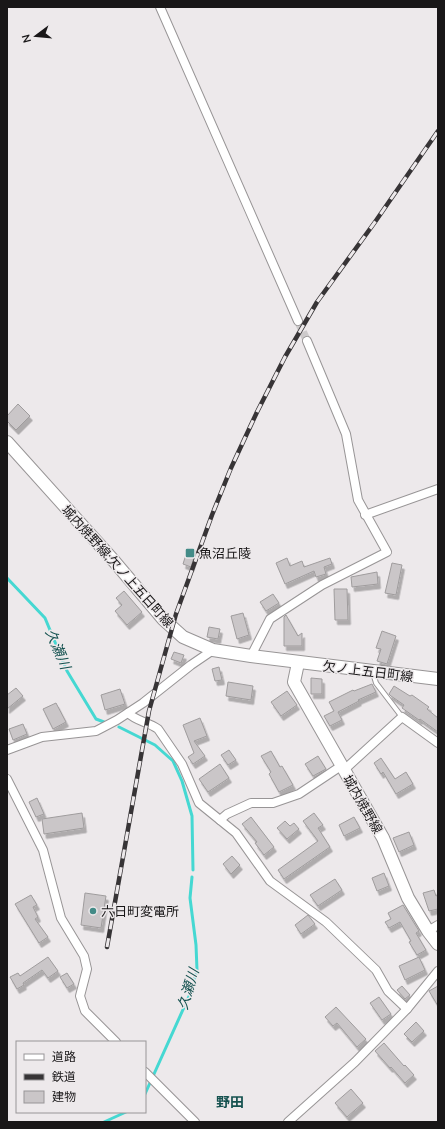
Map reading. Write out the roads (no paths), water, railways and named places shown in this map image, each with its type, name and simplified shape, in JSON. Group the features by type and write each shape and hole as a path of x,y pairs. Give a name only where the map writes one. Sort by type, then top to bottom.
{"main road":[{"name":"城内焼野線;欠ノ上五日町線","path":"9,449 114,561 163,619 183,637 213,650 298,663"},
{"name":"欠ノ上五日町線","path":"298,663 438,679"},
{"name":"城内焼野線","path":"298,663 294,682 383,838 408,898 433,928 438,944"}],"street":[{"path":"160,7 298,321"},
{"path":"250,656 270,619 322,585 387,552 358,500 346,434 306,341"},
{"path":"365,515 438,489"},
{"path":"7,750 42,737 96,731 117,720 143,703 191,665 213,650"},
{"path":"128,713 134,719 152,725 158,729 182,764 199,803 236,833 270,881 326,922 376,970 388,991 407,1009"},
{"path":"220,820 227,814 251,803 273,803 299,794 342,768 402,717 438,742"},
{"path":"7,779 42,850 61,918 84,956 86,969 80,996 85,1011 115,1041"},
{"path":"288,1122 354,1062 407,1009 438,971"},
{"path":"146,1073 195,1122"}],"lane":[{"path":"373,672 376,683 402,717"}],"waterway":[{"name":"久瀬川","path":"7,578 45,618 67,671 96,719 104,722"},
{"name":"久瀬川","path":"119,727 155,745 173,761 182,781 192,816 193,870"},
{"name":"久瀬川","path":"146,1092 190,994 197,970 196,945 190,898 192,877"},
{"name":"久瀬川","path":"104,1122 124,1113"}],"tunnel":[{"path":"298,321 307,341"}],"railway":[{"path":"107,947 149,711 176,614 212,515 231,468 285,357 317,302 438,131"}],"place":[{"name":"魚沼丘陵","path":"190,553"},
{"name":"六日町変電所","path":"93,911"}],"district":[{"name":"野田","path":"230,1102"}]}
